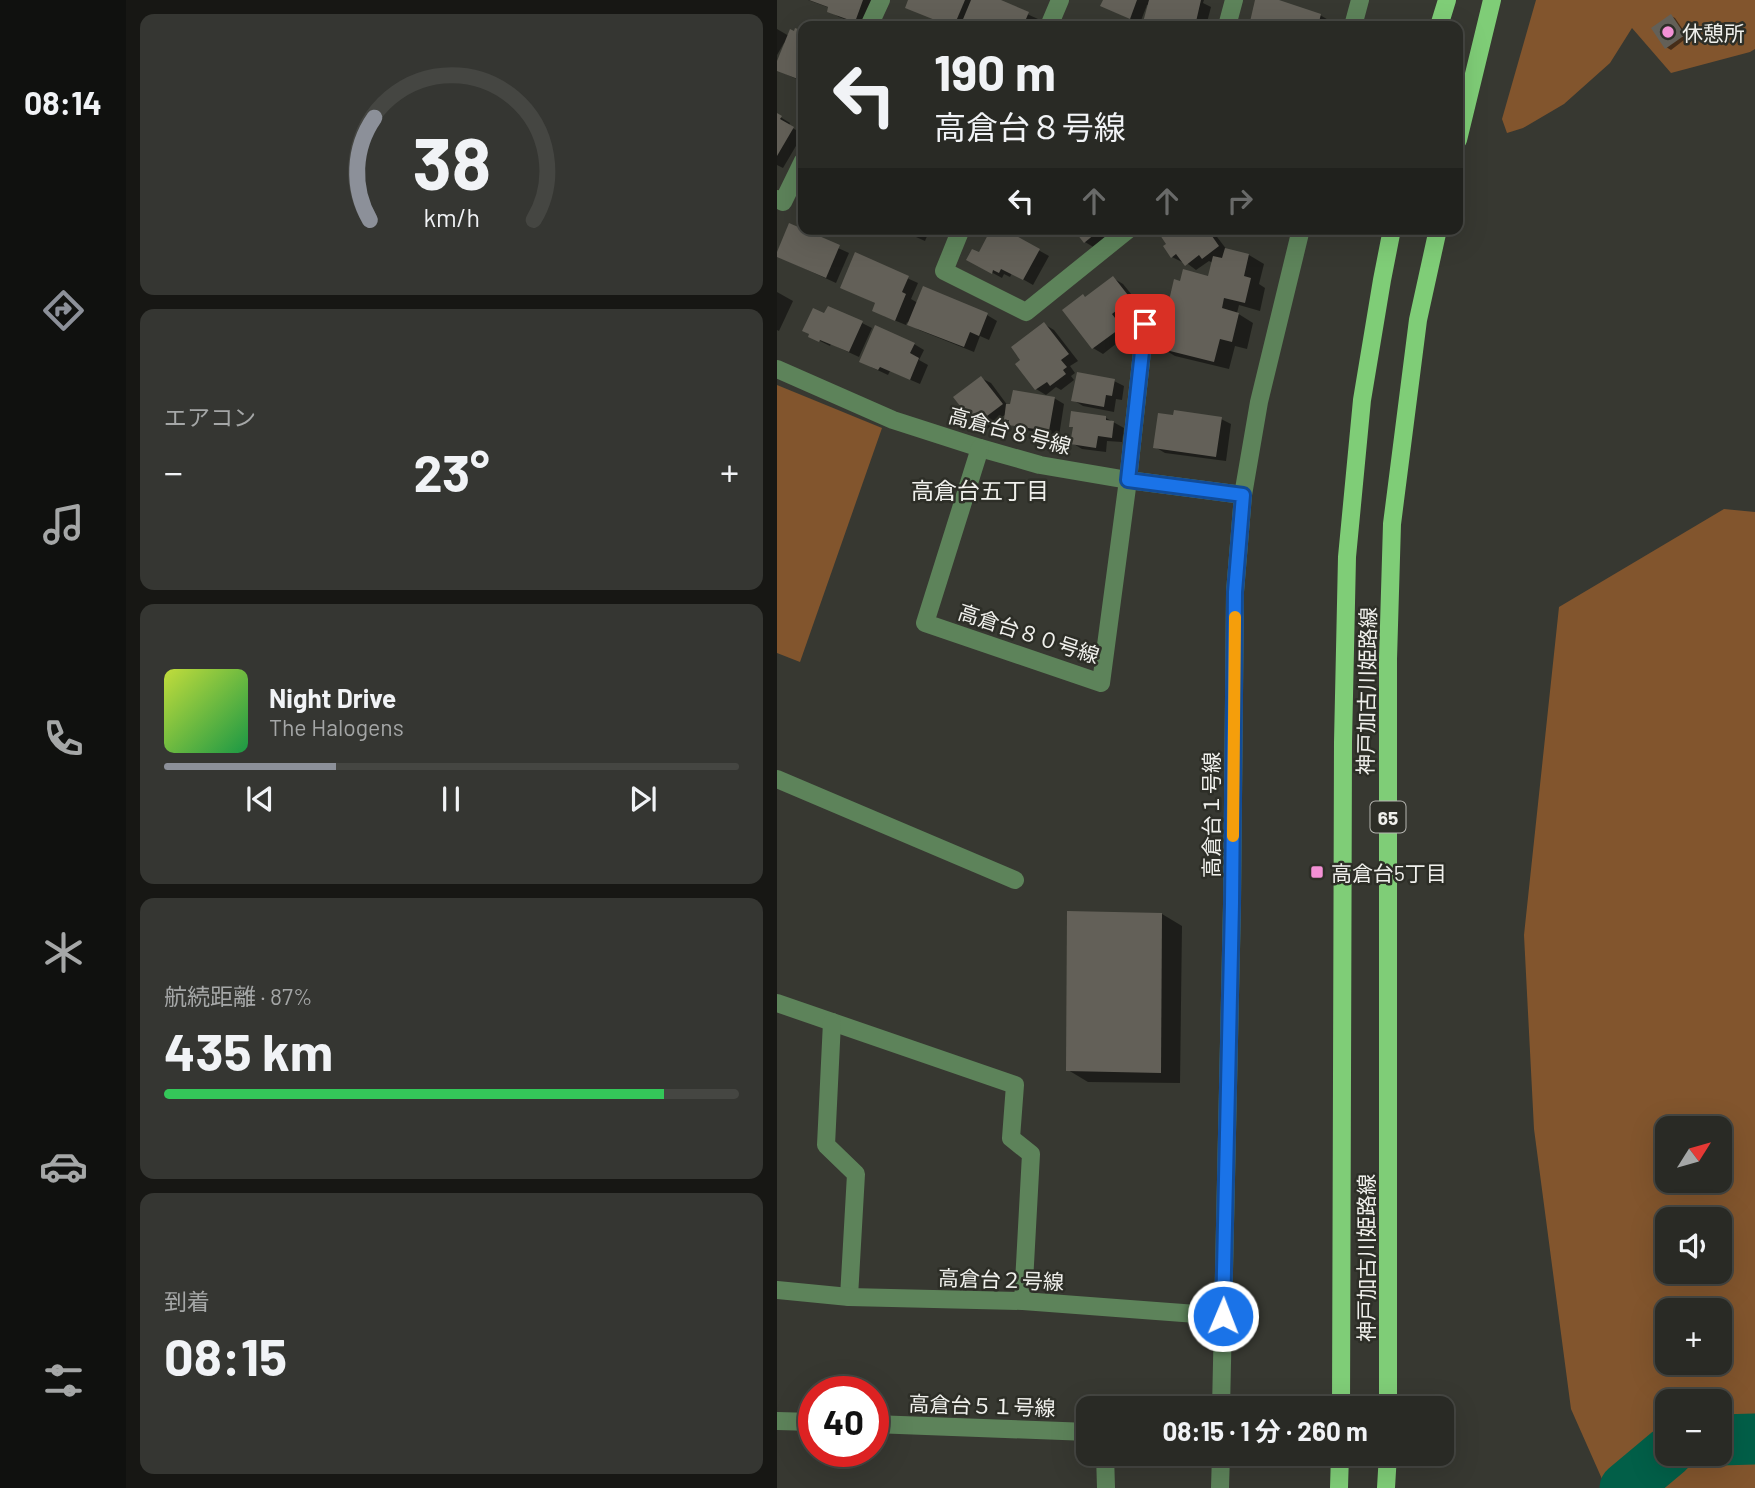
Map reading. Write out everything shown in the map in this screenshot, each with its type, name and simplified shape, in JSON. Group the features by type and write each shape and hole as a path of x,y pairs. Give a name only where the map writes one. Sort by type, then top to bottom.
{"main road":[{"path":"1441,21 1447,0"},
{"path":"1463,119 1492,0"},
{"name":"神戸加古川姫路線","path":"1341,1396 1343,822 1347,557 1362,400 1391,235"},
{"name":"神戸加古川姫路線","path":"1388,1396 1388,659 1392,524 1419,320 1437,235"},
{"path":"1339,1488 1340,1466"},
{"path":"1387,1488 1388,1466"}],"street":[{"path":"871,21 881,0"},
{"path":"1051,21 1060,0"},
{"path":"1228,21 1234,0"},
{"path":"1354,21 1360,0"},
{"path":"777,199 783,202 798,171"},
{"path":"959,235 944,271 1026,312 1122,235"},
{"name":"高倉台１号線","path":"1221,1396 1232,904 1235,592 1243,495 1259,402 1300,235"},
{"path":"1128,480 1145,324"},
{"name":"高倉台８号線","path":"777,369 893,420 1039,465 1243,495"},
{"name":"高倉台８０号線","path":"980,448 925,623 1101,682 1128,480"},
{"path":"777,779 1016,880"},
{"path":"777,1003 1015,1085 1011,1138 1031,1154 1023,1301"},
{"path":"832,1022 826,1145 856,1174 849,1297"},
{"name":"高倉台２号線","path":"777,1290 849,1297 1023,1301 1223,1316"},
{"path":"777,1421 798,1422"},
{"name":"高倉台５１号線","path":"889,1425 1076,1432"},
{"path":"1105,1466 1106,1488"},
{"path":"1220,1466 1220,1488"}],"shaded area":[{"path":"1536,0 1755,0 1755,49 1671,73 1632,28 1610,63 1564,104 1523,128 1507,133 1502,119"},
{"path":"777,385 882,428 800,662 777,653"},
{"path":"1724,509 1755,512 1755,1488 1606,1488 1571,1409 1534,1129 1524,935 1559,607"}],"building":[{"path":"809,0 863,0 855,21 827,12 828,7"},
{"path":"908,0 965,0 956,21 938,21 905,8"},
{"path":"971,0 1001,0 1029,12 1025,21 962,21"},
{"path":"1103,0 1137,0 1130,19 1100,6"},
{"path":"1149,0 1201,0 1196,21 1143,21"},
{"path":"1255,0 1279,0 1321,14 1319,21 1250,21"},
{"name":"休憩所","path":"1671,14 1685,35 1665,49 1651,28"},
{"path":"795,28 798,29 798,79 777,71 777,61 790,29 794,31"},
{"path":"777,113 782,116 780,119 794,127 777,156"},
{"path":"789,223 798,227 798,235 817,235 840,245 826,278 777,257"},
{"path":"988,235 1015,235 1040,249 1023,280 1001,269 999,273 993,270 992,274 966,260 972,249 979,252"},
{"path":"1078,235 1094,235 1084,243"},
{"path":"1160,235 1211,235 1219,246 1202,259 1199,255 1185,266 1176,254 1171,258 1163,246 1166,244"},
{"path":"1225,248 1249,254 1244,276 1251,278 1245,303 1224,298 1222,308 1239,313 1232,342 1220,339 1214,362 1158,348 1174,279 1180,281 1183,269 1208,276 1213,256 1222,258"},
{"path":"855,252 909,276 902,292 906,294 895,321 872,311 875,303 840,288"},
{"path":"1113,276 1131,299 1112,314 1122,327 1092,349 1062,310"},
{"path":"923,286 988,313 979,336 970,332 964,347 907,325"},
{"path":"828,306 863,321 849,352 820,340 819,342 802,331 813,308 824,313"},
{"path":"1044,322 1069,354 1061,360 1067,367 1063,370 1066,374 1050,386 1047,382 1035,390 1015,364 1020,360 1011,347"},
{"path":"875,325 915,343 910,353 919,358 910,380 880,367 878,370 859,362"},
{"path":"1077,372 1115,379 1112,396 1106,395 1104,407 1071,401"},
{"path":"981,376 1003,404 975,425 953,397"},
{"path":"1013,390 1055,397 1049,431 1008,425 1009,420 1004,420 1006,404 1010,404"},
{"path":"1174,410 1222,417 1216,457 1153,448 1158,413 1173,415"},
{"path":"1071,411 1106,416 1106,420 1114,421 1112,438 1098,436 1096,448 1070,444 1073,427 1069,427"},
{"path":"1067,911 1162,913 1161,1073 1066,1071"}],"waterway":[{"path":"1732,1440 1755,1439"},
{"path":"1625,1488 1655,1463"}],"slow traffic":[{"path":"1233,836 1235,617"}],"place":[{"name":"休憩所","path":"1668,32"},
{"name":"高倉台5丁目","path":"1317,872"}],"district":[{"name":"高倉台五丁目","path":"980,490"}],"route":[{"path":"1145,324 1128,480 1243,495 1235,592 1232,904 1223,1316"}]}
